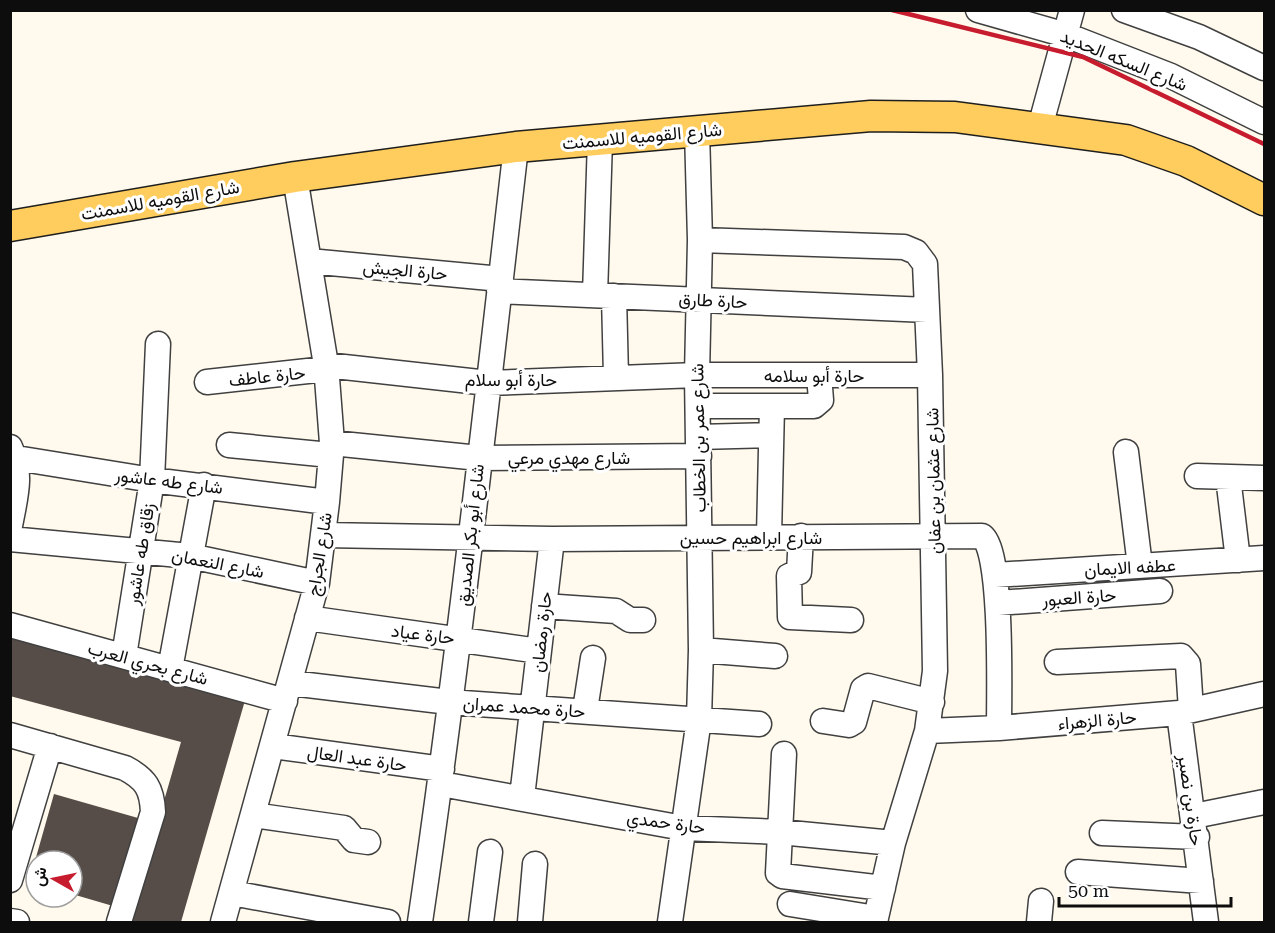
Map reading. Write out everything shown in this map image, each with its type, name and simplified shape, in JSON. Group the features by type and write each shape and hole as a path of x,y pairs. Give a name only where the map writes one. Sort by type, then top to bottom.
{"main road":[{"name":"شارع القوميه للاسمنت","path":"10,226 294,177 516,147 871,116 955,117 1125,140 1186,161 1264,200"}],"street":[{"name":"شارع السكه الحديد","path":"978,10 1066,35 1171,76 1264,122"},
{"path":"1041,127 1072,10"},
{"path":"1124,10 1199,37 1264,68"},
{"name":"شارع عمر بن الخطاب","path":"670,922 699,719 701,650 697,375 700,240 698,131"},
{"path":"600,140 605,295 616,377"},
{"name":"شارع أبو بكر الصديق","path":"420,922 472,538 479,458 516,147"},
{"name":"شارع الجراج","path":"224,922 317,583 327,502 331,449 326,367 294,177"},
{"name":"شارع عثمان بن عفان","path":"700,240 909,248 921,257 925,264 934,537 935,661 932,702 927,731 893,843 876,920"},
{"name":"حارة الجيش","path":"309,261 500,285"},
{"name":"حارة طارق","path":"500,285 605,295 927,310"},
{"name":"زقاق طه عاشور","path":"124,656 152,480 159,344"},
{"name":"حارة عاطف","path":"207,382 326,367"},
{"name":"حارة أبو سلام","path":"326,367 488,383 697,375"},
{"name":"حارة أبو سلامه","path":"697,375 930,375"},
{"path":"698,406 817,405 821,400 819,375"},
{"path":"769,536 772,406"},
{"name":"شارع مهدي مرعي","path":"229,445 479,458 699,446 771,435"},
{"path":"1126,452 1140,566"},
{"path":"10,526 16,488 13,454"},
{"name":"شارع طه عاشور","path":"13,454 152,480 327,502"},
{"path":"1197,476 1264,478"},
{"path":"1228,477 1238,561"},
{"path":"170,669 204,485"},
{"name":"شارع ابراهيم حسين","path":"323,535 552,539 700,536 984,537 988,541 998,603 999,728"},
{"path":"801,536 799,572 789,576 790,617 851,620"},
{"name":"شارع النعمان","path":"10,539 190,556 317,583"},
{"name":"حارة رمضان","path":"522,797 552,539"},
{"name":"عطفه الايمان","path":"995,575 1264,558"},
{"name":"حارة العبور","path":"998,603 1160,591"},
{"path":"544,606 616,611 630,620 643,620"},
{"name":"حارة عياد","path":"307,618 538,651"},
{"name":"شارع بحري العرب","path":"10,625 170,669 288,692"},
{"path":"701,650 775,656"},
{"name":"حارة بن نصير","path":"1057,662 1180,656 1188,664 1185,712 1206,922"},
{"path":"585,710 593,658"},
{"path":"823,722 849,725 854,722 863,689 868,686 932,702"},
{"name":"حارة محمد عمران","path":"288,692 534,706 759,724"},
{"name":"حارة الزهراء","path":"927,731 999,728 1185,712 1264,694"},
{"path":"10,735 125,768 142,777 152,793 153,812 119,922"},
{"path":"10,880 50,746"},
{"name":"حارة عبد العال","path":"273,746 441,777"},
{"path":"784,754 776,868 780,875 883,888"},
{"name":"حارة حمدي","path":"441,777 522,797 683,828 780,832 893,843"},
{"path":"1102,833 1195,826 1264,802"},
{"path":"254,814 344,828 354,840 368,842"},
{"path":"481,922 490,852"},
{"path":"530,922 535,864"},
{"path":"1078,872 1201,881"},
{"path":"232,893 315,917 388,922"},
{"path":"790,904 876,920"},
{"path":"10,921 17,922"}],"building":[{"path":"10,633 246,697 181,922 129,922 181,742 10,696"},
{"path":"54,794 138,818 113,906 84,898 84,849 38,849"}],"railway":[{"path":"892,10 1083,57 1264,144"}]}
